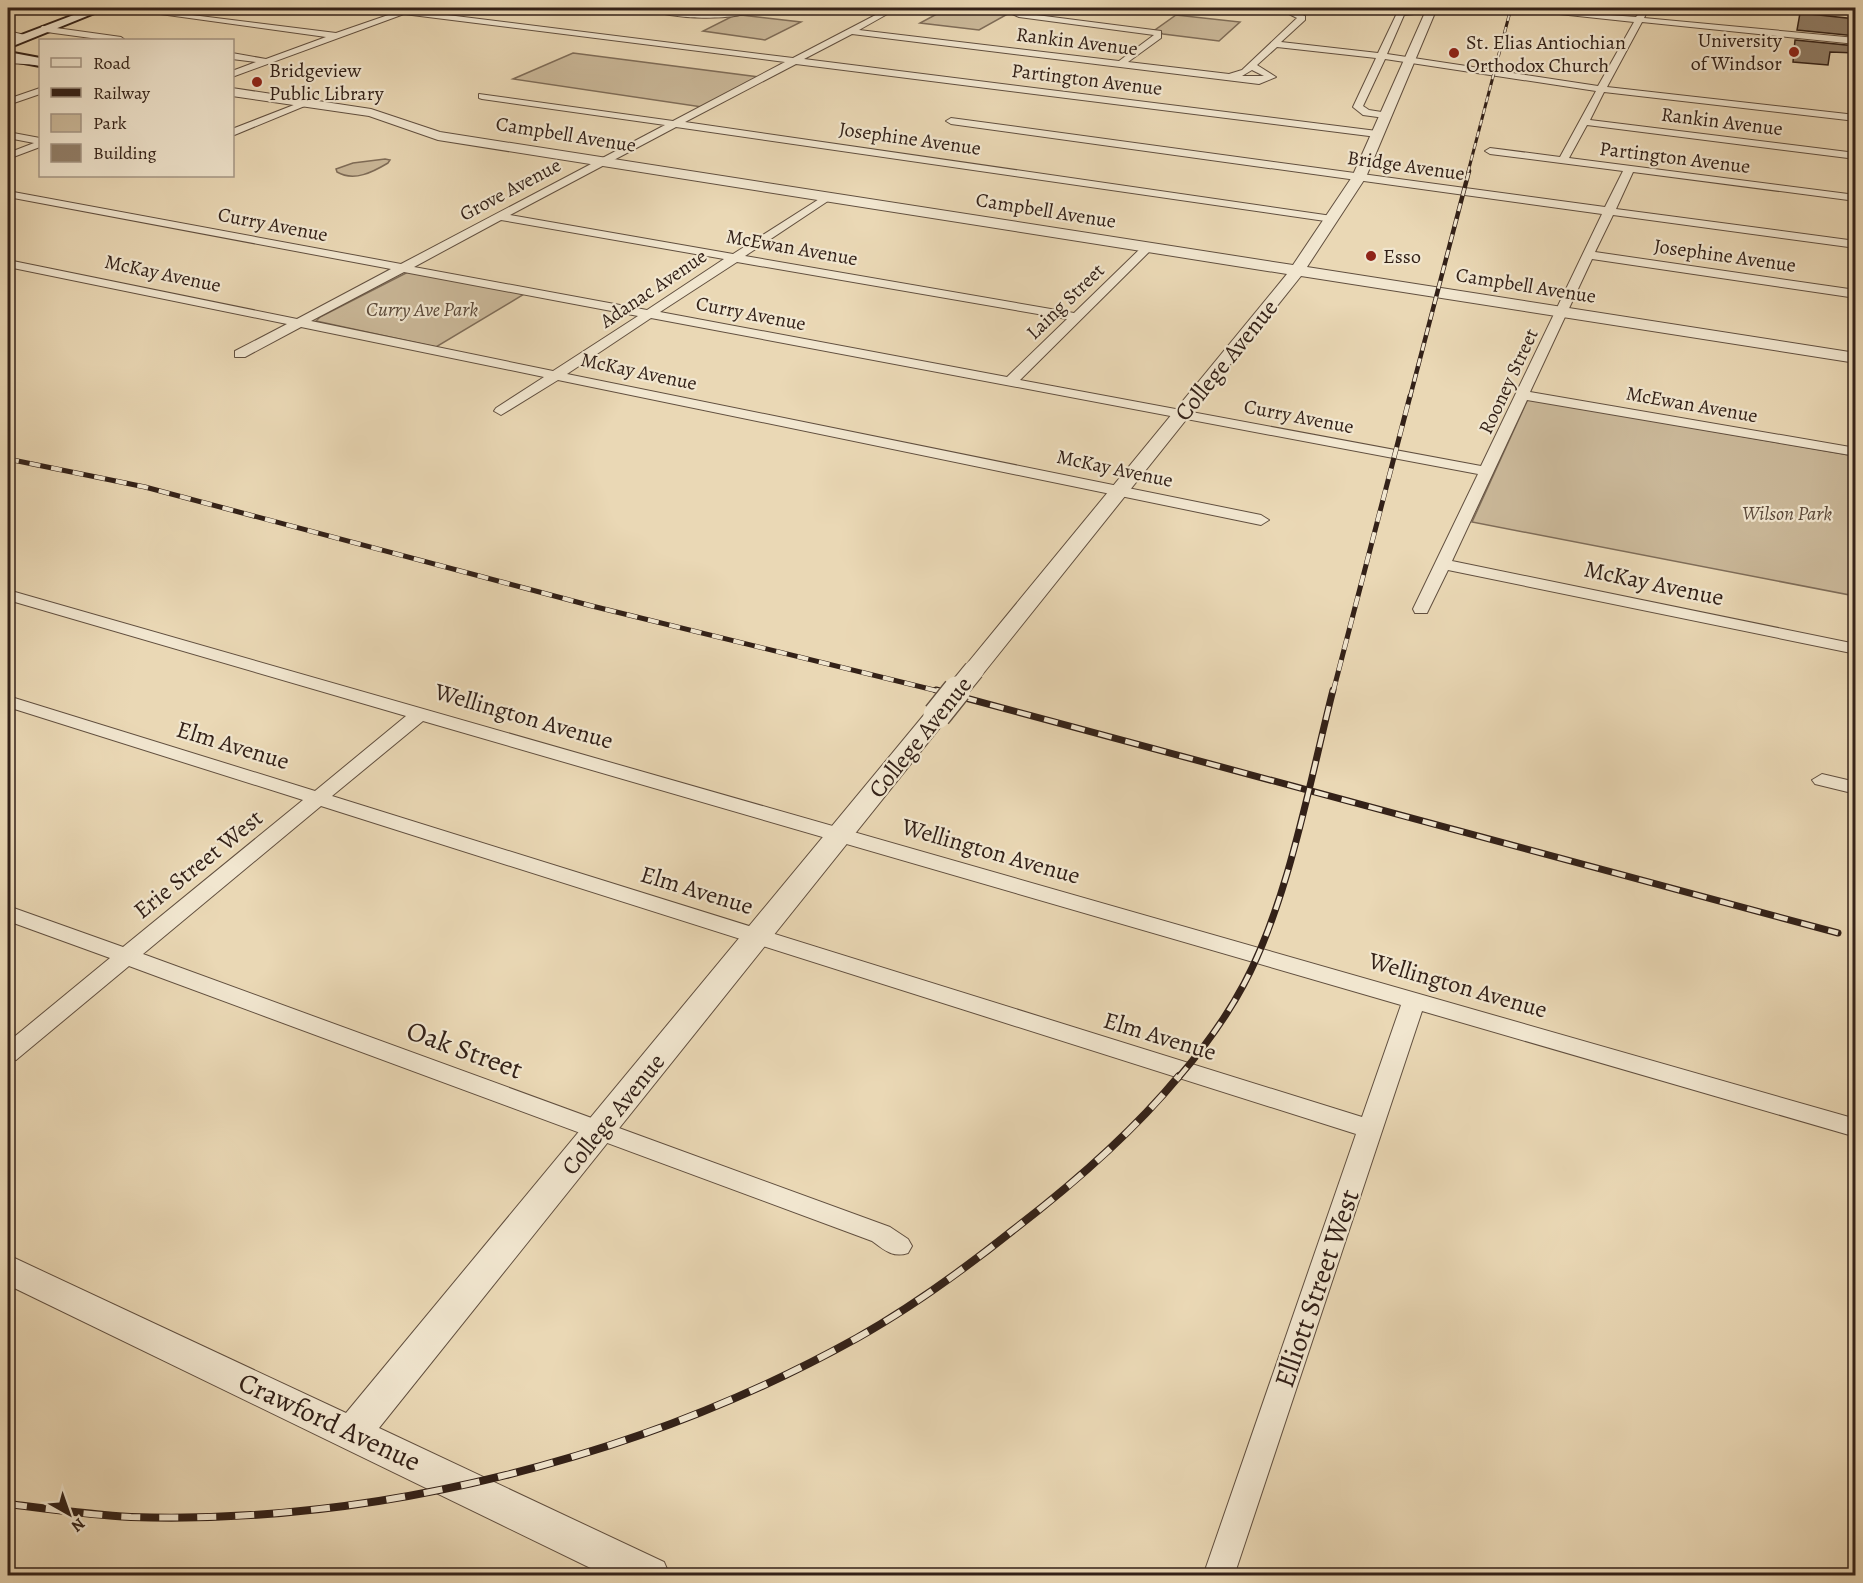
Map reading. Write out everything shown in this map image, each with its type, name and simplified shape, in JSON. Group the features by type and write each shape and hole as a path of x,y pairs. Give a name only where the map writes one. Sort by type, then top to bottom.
{"main road":[{"path":"8,44 101,8"},
{"path":"8,56 39,62"}],"street":[{"path":"121,8 336,36"},
{"name":"Partington Avenue","path":"376,8 1377,137"},
{"path":"234,73 414,8"},
{"path":"651,8 732,16 756,8"},
{"name":"Grove Avenue","path":"240,354 894,8"},
{"path":"1015,8 1012,12 1019,15 1158,33 1158,36 1120,64"},
{"path":"1230,77 1245,72 1302,18 1300,15 1250,8"},
{"path":"1522,8 1856,41"},
{"path":"1563,160 1646,8"},
{"path":"1805,8 1856,12"},
{"path":"1385,115 1366,113 1358,108 1401,13 1412,10 1431,10"},
{"name":"College Avenue","path":"353,1432 1297,271 1359,177 1431,10"},
{"path":"42,29 114,39"},
{"name":"Rankin Avenue","path":"849,32 1259,81 1271,77 1252,66"},
{"path":"8,34 25,36"},
{"path":"1274,44 1411,60 1602,89 1856,118"},
{"path":"234,56 267,61"},
{"path":"8,60 39,62"},
{"path":"8,102 39,91"},
{"name":"Campbell Avenue","path":"234,92 371,113 438,136 1856,358"},
{"name":"Josephine Avenue","path":"482,96 1332,219"},
{"path":"234,132 307,103"},
{"name":"Bridge Avenue","path":"951,121 1856,245"},
{"name":"Rankin Avenue","path":"1583,122 1856,156"},
{"path":"8,135 39,142"},
{"path":"8,156 39,142"},
{"name":"Partington Avenue","path":"1490,151 1856,198"},
{"name":"Rooney Street","path":"1421,609 1629,169"},
{"name":"Curry Avenue","path":"8,194 1486,471"},
{"name":"Adanac Avenue","path":"501,411 827,197"},
{"name":"McEwan Avenue","path":"500,216 1077,316"},
{"name":"Laing Street","path":"1011,382 1148,247"},
{"name":"Josephine Avenue","path":"1589,255 1856,294"},
{"name":"McKay Avenue","path":"8,263 1261,520"},
{"name":"McEwan Avenue","path":"1523,395 1856,452"},
{"name":"McKay Avenue","path":"1443,564 1856,649"},
{"name":"Wellington Avenue","path":"8,595 1856,1128"},
{"name":"Elm Avenue","path":"8,701 1370,1129"},
{"name":"Erie Street West","path":"8,1054 420,714"},
{"path":"1822,780 1856,788"},
{"name":"Oak Street","path":"8,913 881,1234 899,1246"},
{"name":"Elliott Street West","path":"1218,1575 1414,1001"},
{"name":"Crawford Avenue","path":"8,1269 650,1575"}],"green space":[{"path":"948,8 1000,11 1006,15 979,30 920,23"},
{"path":"741,15 801,22 765,40 703,31 731,17"},
{"path":"1176,15 1240,22 1219,41 1163,34 1155,30"},
{"path":"573,53 759,77 702,107 513,79"},
{"path":"390,160 363,175 343,175 336,169 353,163"},
{"name":"Curry Ave Park","path":"408,272 526,293 436,347 316,321"},
{"name":"Wilson Park","path":"1528,399 1855,456 1855,596 1472,522"}],"building":[{"path":"1800,13 1856,19 1856,36 1797,30"},
{"path":"1795,40 1856,46 1856,53 1830,52 1828,65 1793,62"}],"railway":[{"path":"1468,172 1511,8"},
{"path":"1410,397 1469,171"},
{"path":"1333,692 1410,396"},
{"path":"8,459 145,487 592,606 942,692"},
{"path":"936,690 1308,790"},
{"path":"1308,790 1333,690"},
{"path":"1178,1078 1230,1009 1260,951 1286,878 1308,790"},
{"path":"1308,790 1838,933"},
{"path":"8,1504 131,1517 224,1516 318,1509 412,1495 506,1475 598,1449 688,1417 774,1380 857,1338 937,1288 994,1246 1079,1177 1141,1118 1179,1076"}],"place":[{"name":"University of Windsor","path":"1794,52"},
{"name":"St. Elias Antiochian Orthodox Church","path":"1454,53"},
{"name":"Bridgeview Public Library","path":"257,82"},
{"name":"Esso","path":"1371,256"}]}
